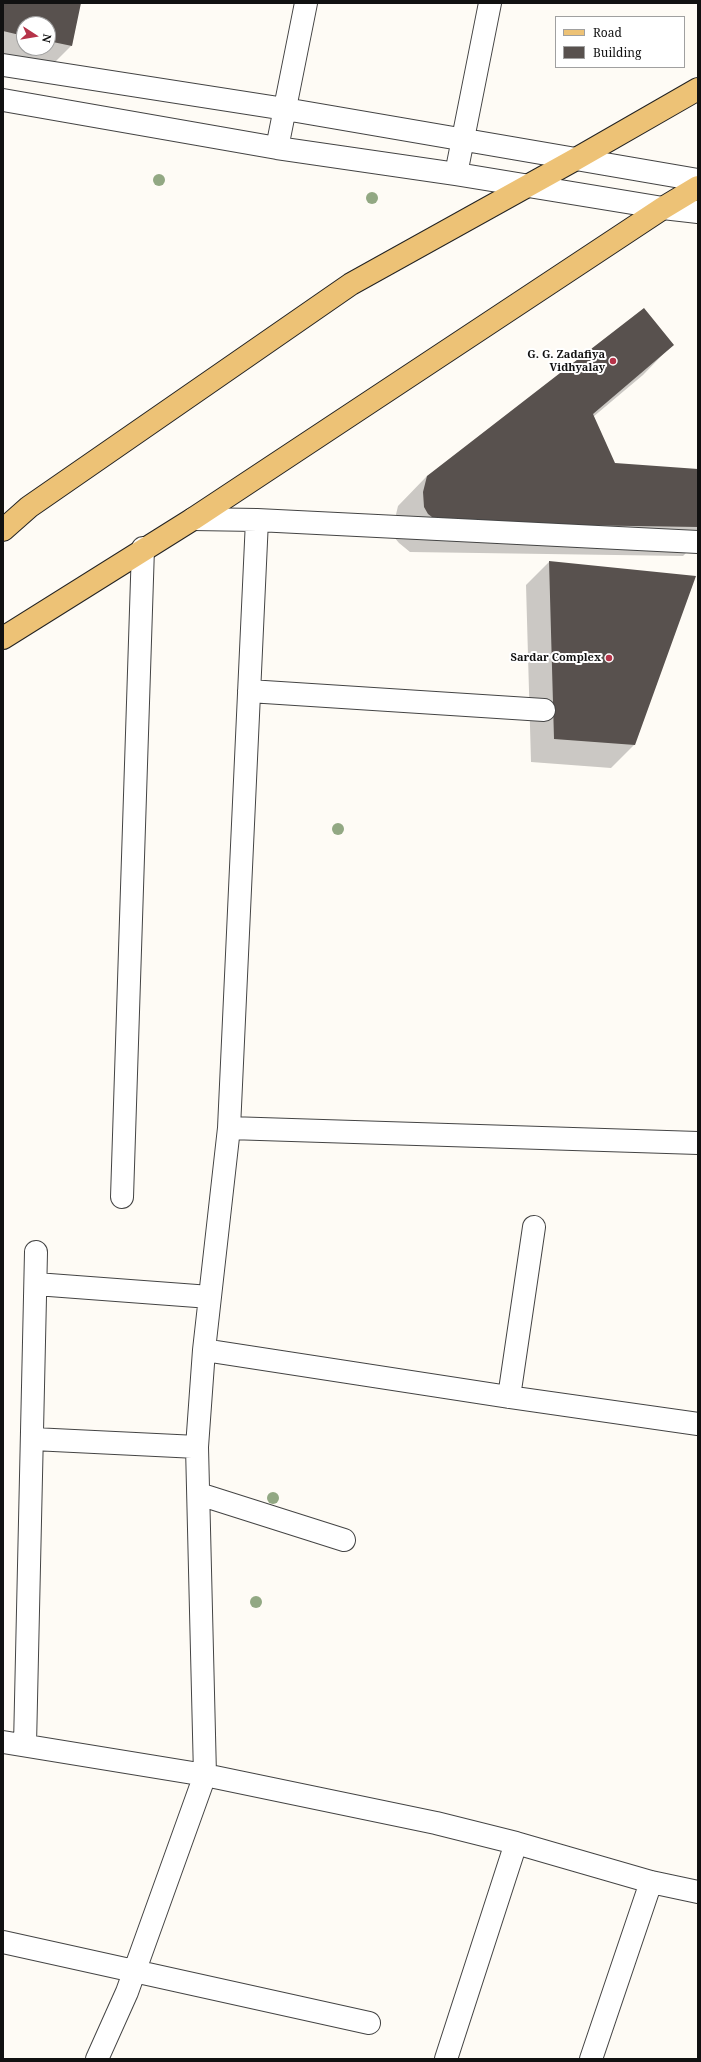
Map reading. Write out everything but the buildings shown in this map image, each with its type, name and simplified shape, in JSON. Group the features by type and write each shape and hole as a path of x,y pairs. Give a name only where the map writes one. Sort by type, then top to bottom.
{"main road":[{"path":"3,530 29,507 351,284 528,186 698,89"},
{"path":"3,638 143,548 193,519 663,208 698,187"}],"street":[{"path":"277,148 306,3"},
{"path":"456,174 490,3"},
{"path":"3,65 285,109 698,180"},
{"path":"3,100 277,148 456,174 663,208 698,212"},
{"path":"193,519 257,520 698,542"},
{"path":"97,2059 134,1971 205,1775 197,1447 204,1350 229,1128 257,520"},
{"path":"122,1197 143,548"},
{"path":"249,691 544,710"},
{"path":"229,1128 698,1143"},
{"path":"509,1397 534,1227"},
{"path":"26,1745 36,1252"},
{"path":"36,1284 210,1297"},
{"path":"204,1350 509,1397 698,1424"},
{"path":"33,1439 197,1447"},
{"path":"198,1494 344,1540"},
{"path":"3,1742 205,1775 436,1823 516,1843 651,1882 698,1892"},
{"path":"446,2059 516,1843"},
{"path":"591,2059 651,1882"},
{"path":"3,1942 369,2023"}],"place":[{"name":"G. G. Zadafiya Vidhyalay","path":"613,361"},
{"name":"Sardar Complex","path":"609,658"}]}
